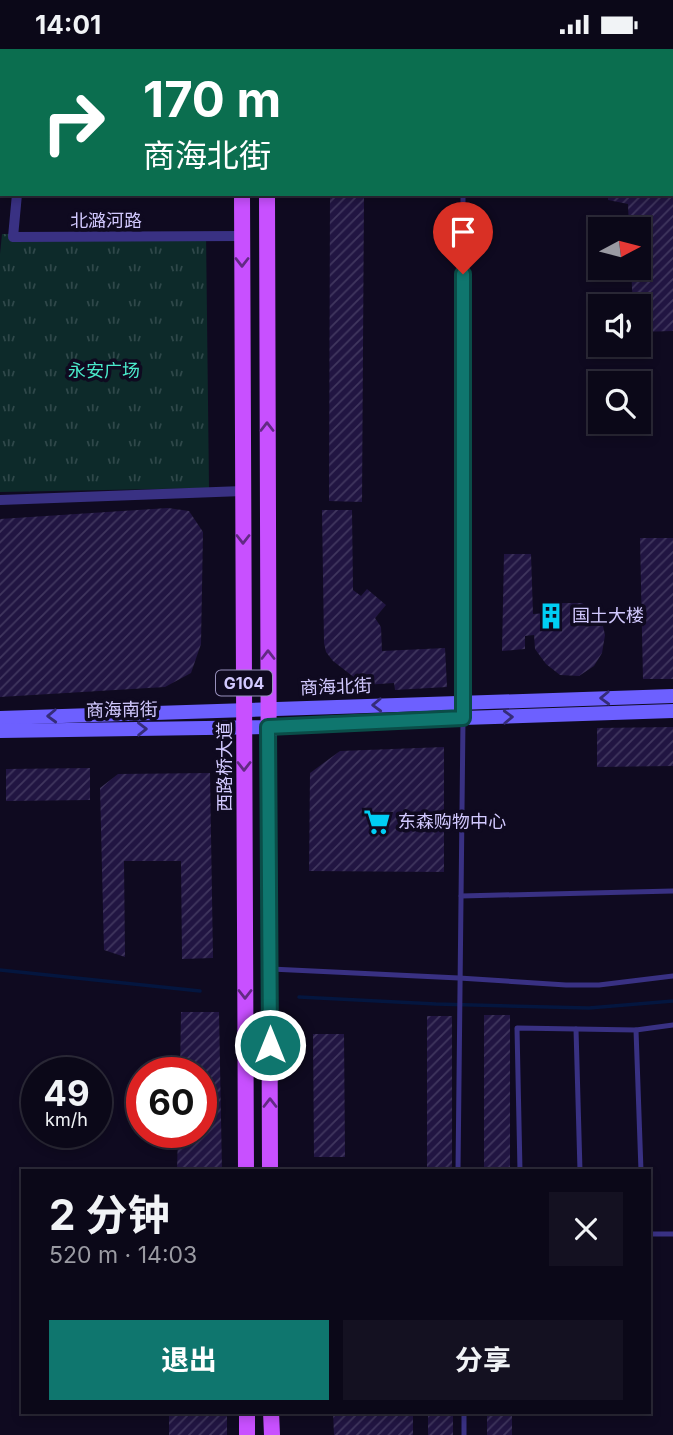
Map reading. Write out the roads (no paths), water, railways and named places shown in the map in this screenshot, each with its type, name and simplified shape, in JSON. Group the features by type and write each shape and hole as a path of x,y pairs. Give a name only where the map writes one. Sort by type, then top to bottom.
{"main road":[{"name":"西路桥大道","path":"242,196 246,1169"},
{"name":"G104","path":"267,196 270,1169"},
{"name":"商海北街","path":"0,718 673,696"},
{"name":"商海北街","path":"244,727 673,711"},
{"name":"商海南街","path":"0,731 244,727"},
{"path":"247,1414 247,1435"},
{"path":"271,1414 271,1435"}],"street":[{"name":"北潞河路","path":"17,196 13,237 242,236"},
{"path":"0,500 243,491"}],"lane":[{"path":"458,1169 463,718 463,196"},
{"path":"461,896 673,891"},
{"path":"269,969 566,985 673,976"},
{"path":"520,1169 517,1028 636,1030 673,1025"},
{"path":"576,1030 580,1169"},
{"path":"636,1030 642,1169"},
{"path":"651,1234 673,1234"},
{"path":"464,1414 464,1435"}],"waterway":[{"path":"0,970 200,991"},
{"path":"299,997 589,1008 673,1001"}],"place":[{"name":"国土大楼","path":"551,616"},
{"name":"东森购物中心","path":"377,822"}],"park label":[{"name":"永安广场","path":"104,371"}]}
